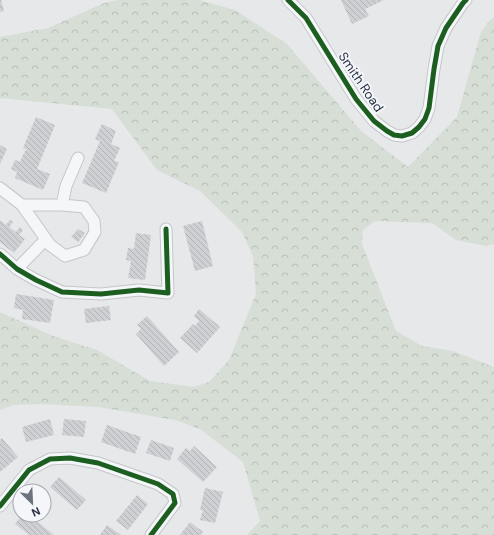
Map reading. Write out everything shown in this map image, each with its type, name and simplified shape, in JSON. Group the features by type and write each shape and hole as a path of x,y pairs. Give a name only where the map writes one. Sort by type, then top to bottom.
{"street":[{"name":"Smith Road","path":"288,0 306,18 356,99 374,121 394,135 402,136 412,133 425,119 429,108 438,46 446,28 466,0"},
{"path":"62,205 66,186 78,158"},
{"path":"0,188 22,205 50,245 65,256 84,250 95,232 94,221 84,207 62,205 22,205"},
{"path":"0,254 17,269 62,292 101,294 139,290 168,293 166,229"},
{"path":"17,269 46,239"},
{"path":"0,506 29,470 50,459 70,458 98,463 158,484 173,494 176,503 151,535"}],"green space":[{"path":"118,0 199,0 235,10 287,44 361,131 408,167 457,117 481,32 490,20 494,18 494,244 486,246 456,240 432,223 375,221 363,230 362,244 396,331 422,346 453,351 494,367 494,535 247,535 260,521 243,462 200,429 175,420 98,407 43,404 13,405 0,410 0,312 53,336 97,350 150,381 194,387 209,382 229,360 256,294 253,256 242,232 200,191 157,170 112,109 0,98 0,37 48,28 104,3"}],"building":[{"path":"0,0 4,11 0,12"},
{"path":"341,0 384,0 365,9 369,16 352,24"},
{"path":"36,117 55,125 37,169 50,174 43,190 15,178 17,172 11,169 15,160 20,162 26,149 23,148"},
{"path":"102,124 116,131 111,144 120,148 114,161 119,162 106,193 82,183 100,141 95,139"},
{"path":"0,145 7,149 0,164"},
{"path":"0,220 6,225 10,220 13,222 9,227 16,232 20,227 23,230 19,235 25,239 14,253 0,242"},
{"path":"202,221 213,266 195,271 183,226"},
{"path":"78,229 85,233 78,242 71,237"},
{"path":"136,233 151,235 145,280 128,278 131,261 126,260 128,248 134,249"},
{"path":"16,294 54,300 50,323 22,319 23,310 14,308"},
{"path":"109,306 111,320 86,323 84,309"},
{"path":"199,309 220,327 197,353 180,338 193,324 195,326 199,321 194,316"},
{"path":"147,316 179,352 164,366 136,334 141,329 137,325"},
{"path":"50,419 54,435 26,442 22,427"},
{"path":"64,419 86,421 84,437 62,435"},
{"path":"107,425 141,437 135,454 101,442"},
{"path":"2,438 18,457 0,472 0,440"},
{"path":"151,440 174,448 170,461 146,453"},
{"path":"194,446 217,467 203,482 177,459 186,448 190,451"},
{"path":"59,477 86,500 77,510 52,489 52,485"},
{"path":"205,488 223,492 215,523 200,520 203,510 200,510"},
{"path":"137,495 148,504 128,530 116,521"},
{"path":"190,522 203,532 201,535 180,535"},
{"path":"39,523 54,535 29,535 15,524"},
{"path":"107,525 121,535 100,535"}],"cycle path":[{"path":"288,0 306,18 356,99 374,121 394,135 402,136 412,133 425,119 429,108 438,46 446,28 466,0"},
{"path":"0,254 17,269 62,292 101,294 139,290 168,293 166,229"},
{"path":"0,506 29,470 50,459 70,458 98,463 158,484 173,494 175,503 151,535"}]}
